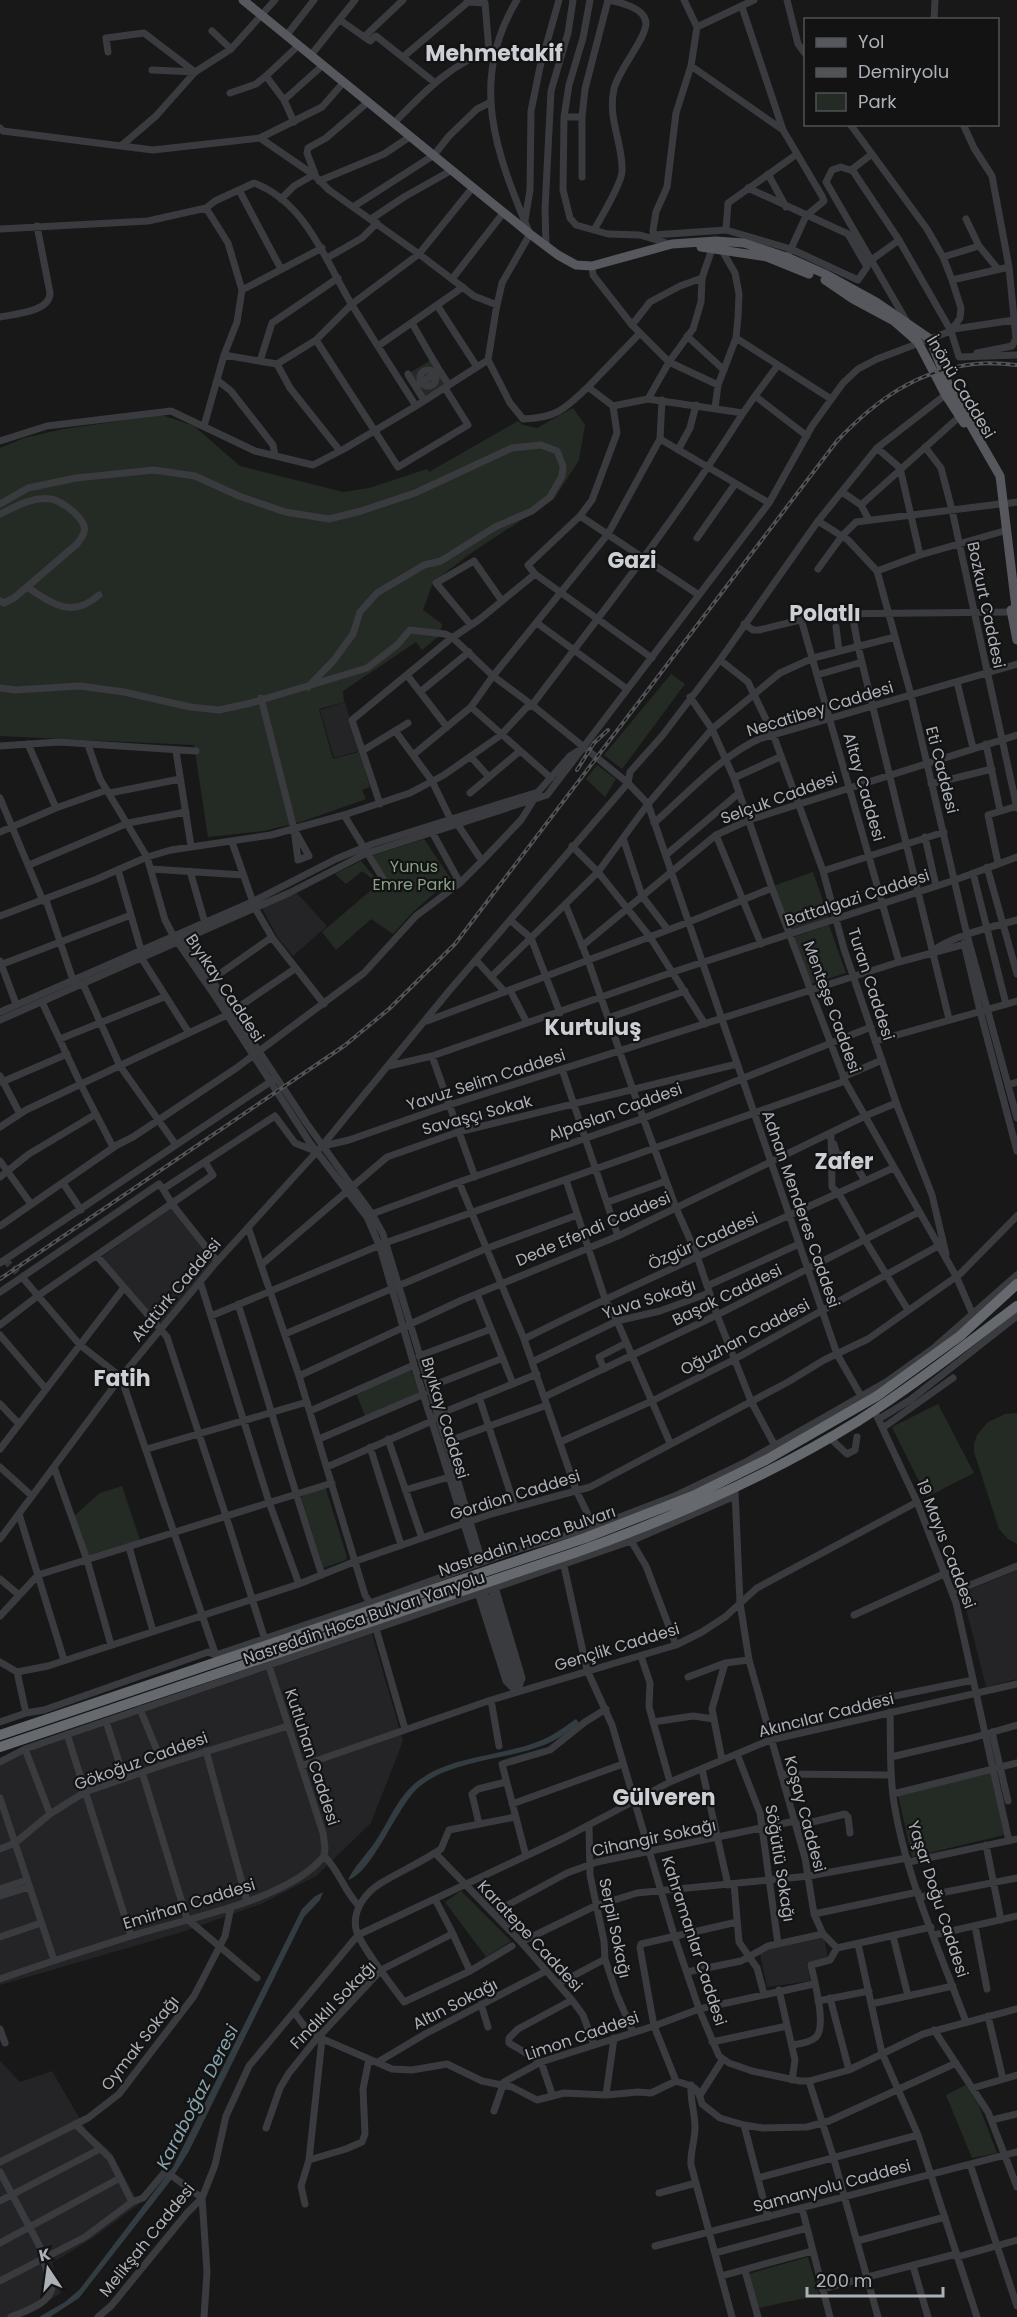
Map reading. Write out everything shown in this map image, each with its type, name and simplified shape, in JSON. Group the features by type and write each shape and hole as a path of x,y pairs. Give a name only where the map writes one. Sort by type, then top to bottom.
{"highway":[{"name":"Nasreddin Hoca Bulvarı","path":"0,1747 563,1561 629,1538 735,1492 830,1438 960,1336 1017,1284"},
{"name":"Nasreddin Hoca Bulvarı","path":"0,1735 217,1658 585,1538 674,1504 870,1407 957,1357 1017,1306"}],"main road":[{"path":"243,0 530,234 576,266 592,266"},
{"name":"İnönü Caddesi","path":"592,266 654,240 672,244 716,246 744,243 789,253 876,302 930,339 948,393 959,417 974,436 995,476 1002,504 1017,640"},
{"name":"İnönü Caddesi","path":"716,246 767,257 826,281 894,321 918,342 1000,476 1004,531 1015,613"}],"street":[{"path":"121,146 156,116 195,72 231,49 275,0"},
{"path":"286,36 314,0"},
{"path":"311,55 355,0"},
{"path":"364,37 403,0"},
{"path":"395,122 434,82 464,62 492,50 517,0"},
{"path":"525,220 530,190 531,111 540,67 559,0"},
{"path":"546,245 544,209 551,91 568,33 573,0"},
{"path":"590,0 583,38 569,85 564,117 563,190 570,218 576,225 608,234 640,236 654,240 726,230 858,280 867,267 848,234 748,188"},
{"path":"582,177 582,117 585,89 597,50 608,0 628,5 639,12 646,20 646,24 614,88 612,109 622,173 594,230"},
{"path":"654,240 656,212 667,187 676,113 692,66 697,27 684,0"},
{"path":"697,27 754,0"},
{"path":"787,0 798,44 804,53"},
{"path":"934,18 935,0"},
{"path":"403,57 468,1 485,3 492,50 489,85 493,125 508,180 530,234 502,283 488,360 510,403 523,419 543,418 565,408 640,333"},
{"path":"742,7 783,130 824,201 806,216 789,253"},
{"path":"340,20 370,41 376,36 434,82"},
{"path":"212,31 231,49"},
{"path":"108,52 106,39 144,33 195,72"},
{"path":"230,93 256,84 298,45"},
{"path":"284,100 323,65"},
{"path":"692,66 783,130"},
{"path":"152,70 195,72"},
{"path":"266,76 284,100 294,122"},
{"path":"0,128 3,131 153,150 260,138 322,107 343,83"},
{"path":"317,178 307,153 308,148 326,138 368,102"},
{"path":"353,207 434,155 449,136 477,109 490,102"},
{"path":"564,117 582,117"},
{"path":"851,126 927,229 943,257 961,308 960,318 952,330"},
{"path":"959,357 1012,346 1016,339 1009,267 992,176 974,148 964,126"},
{"path":"280,199 294,186 384,154 411,136"},
{"path":"260,138 474,296 497,305"},
{"path":"726,230 728,203 797,154"},
{"path":"851,170 872,154"},
{"path":"817,188 826,182 832,170 841,167 851,170 899,240 952,330 959,357"},
{"path":"327,258 362,238 374,221 404,197 452,170"},
{"path":"768,174 786,207"},
{"path":"826,182 908,324"},
{"path":"0,229 147,221 206,208 215,201 254,183 268,188 313,232 352,304 416,406"},
{"path":"224,356 277,364 316,340 352,304 419,254 473,187"},
{"path":"239,190 281,269"},
{"path":"204,426 224,356 237,322 242,290 228,243 206,208"},
{"path":"452,279 504,212"},
{"path":"966,219 979,246 998,269"},
{"path":"0,317 43,307 49,301 50,293 37,226"},
{"path":"870,261 899,240"},
{"path":"648,399 669,362 693,329 701,302 702,278 716,246"},
{"path":"715,408 718,385 736,338 739,294 735,273 716,246"},
{"path":"943,257 979,246"},
{"path":"242,290 322,248"},
{"path":"592,266 592,275 632,325 669,362 718,385"},
{"path":"952,280 1009,267"},
{"path":"260,361 272,323 338,278"},
{"path":"632,325 650,302 680,286 702,278"},
{"path":"378,346 463,287"},
{"path":"437,305 477,367"},
{"path":"0,1020 42,1002 141,950 178,939 253,905 336,859 432,833 547,795 769,503 807,436 843,383 858,369 918,342 952,330 1014,320"},
{"path":"412,323 428,378 422,397"},
{"path":"687,336 724,370"},
{"path":"736,338 831,399"},
{"path":"316,340 398,467 468,425 447,386 428,378 408,374"},
{"path":"959,357 1017,355"},
{"path":"0,441 47,426 171,411 255,451 313,465 416,406 488,360"},
{"path":"277,364 290,388 340,451"},
{"path":"0,915 44,900 147,857 191,846 232,842 294,829 380,804 410,793 471,757 501,735 526,708 532,705 645,557 778,365"},
{"path":"217,380 231,391 273,445 276,455"},
{"path":"588,387 613,406 618,434 592,500 580,516 528,565 534,574 652,658"},
{"name":"Atatürk Caddesi","path":"0,1539 121,1377 200,1281 320,1149 476,960 628,783 630,772 662,736 720,660 818,521 877,448 948,393"},
{"path":"755,396 807,436"},
{"path":"613,406 648,399 743,413"},
{"path":"413,755 471,707 608,534 660,439 662,400"},
{"path":"678,450 690,428 696,405"},
{"path":"861,505 959,417"},
{"path":"660,439 769,503"},
{"path":"0,504 28,488 76,478 154,470 195,476 239,496 285,512 329,519 415,493 512,448 541,445 557,450 563,466 562,476 550,497 532,511 495,527 441,561 424,565 377,593 360,612 353,634 334,660 308,687"},
{"name":"Bozkurt Caddesi","path":"925,447 941,468 952,510 1017,807"},
{"path":"877,448 900,468 920,555"},
{"path":"697,538 735,484"},
{"path":"842,492 861,505 869,520"},
{"path":"0,514 23,504 51,499 67,507 84,526 84,535 77,544 14,598 4,603 0,601"},
{"path":"818,570 842,536 856,522 1017,502"},
{"path":"580,516 699,595"},
{"path":"818,521 842,536 877,571 920,555 1004,531"},
{"path":"471,625 436,583 474,561 502,601"},
{"name":"Eti Caddesi","path":"877,571 911,695 955,880 967,935 966,944 1017,1151"},
{"path":"380,804 352,720 534,574"},
{"path":"27,587 47,600 66,608 86,606 99,595"},
{"path":"852,613 905,843 949,1019"},
{"path":"744,624 753,630 759,630 825,614 1015,613"},
{"name":"Altay Caddesi","path":"801,619 899,962"},
{"path":"537,623 627,689"},
{"path":"836,627 838,651"},
{"path":"0,688 15,690 80,686 124,692 190,707 219,710 308,687 367,668 397,645 410,630 445,634 453,638 494,676 628,783 648,804"},
{"path":"491,978 598,872 648,804 712,729 755,692 780,673 813,658 895,637"},
{"path":"420,692 469,652"},
{"name":"Turan Caddesi","path":"720,660 748,682 755,692 773,734 823,871 843,949 896,1103 932,1195 948,1262"},
{"path":"817,675 862,663"},
{"name":"Necatibey Caddesi","path":"654,823 726,759 747,744 773,734 874,707 1017,664"},
{"path":"407,675 447,727"},
{"path":"957,682 973,748"},
{"path":"261,698 294,829"},
{"name":"Menteşe Caddesi","path":"690,698 712,729 734,778 772,888 844,1079 956,1276 973,1315"},
{"path":"471,707 551,778"},
{"path":"362,752 408,723"},
{"path":"396,732 432,781 450,819"},
{"name":"Selçuk Caddesi","path":"582,946 716,835 749,820 849,786 1017,735"},
{"path":"0,746 59,742 196,751"},
{"path":"28,744 56,808"},
{"path":"986,744 1000,810"},
{"path":"88,745 100,779 147,857 165,920 178,939"},
{"path":"365,850 428,825 538,792 570,756 584,747"},
{"path":"176,751 191,846"},
{"path":"470,793 520,751"},
{"path":"471,757 489,777"},
{"path":"734,778 780,757"},
{"path":"931,784 992,769"},
{"path":"0,832 56,808 108,791 180,779"},
{"path":"666,855 739,793"},
{"path":"0,798 77,984 100,1022 120,1066 176,1145"},
{"path":"0,1226 113,1147 257,1053 364,973 416,916 460,883 482,861 522,820 533,801"},
{"name":"Adnan Menderes Caddesi","path":"648,804 837,1354 870,1407"},
{"path":"998,863 988,814 1017,807"},
{"path":"29,866 128,823 186,812"},
{"path":"344,815 385,882"},
{"path":"428,825 460,883"},
{"path":"458,825 482,861"},
{"path":"823,871 944,832"},
{"path":"716,835 761,944"},
{"path":"925,837 936,886"},
{"path":"623,838 642,896 668,930"},
{"path":"232,842 253,905 272,937 324,1004"},
{"path":"572,846 598,872 650,937 705,1024"},
{"name":"Battalgazi Caddesi","path":"389,1066 432,1056 673,972 955,880 1017,857"},
{"path":"987,867 1017,974"},
{"path":"151,869 243,875"},
{"path":"118,870 141,950"},
{"path":"190,871 205,923"},
{"path":"973,873 1006,1004"},
{"path":"424,1022 689,922 772,888"},
{"path":"0,1011 142,959 205,923 253,905"},
{"path":"566,906 588,960 666,1181 698,1259 717,1315 751,1401 775,1446"},
{"path":"16,1005 0,963 131,915"},
{"path":"510,920 531,938 560,1012"},
{"name":"Yavuz Selim Caddesi","path":"320,1149 449,1105 932,952 967,935 1017,920"},
{"path":"212,980 272,937"},
{"name":"Bıyıkay Caddesi","path":"178,939 212,980 230,1013"},
{"name":"Bıyıkay Caddesi","path":"178,939 320,1149 370,1215 383,1245 407,1326 429,1387 434,1418 449,1477 467,1523"},
{"name":"Yavuz Selim Caddesi","path":"932,952 938,953 966,944"},
{"path":"142,959 164,997 189,1033"},
{"path":"476,960 491,978 508,991 527,1023"},
{"path":"0,1127 20,1114 230,1013 296,968"},
{"path":"608,1018 685,991"},
{"path":"60,1039 164,997"},
{"path":"876,1041 1017,1001"},
{"path":"42,1002 113,1147"},
{"name":"Eti Caddesi","path":"983,1010 1017,1118"},
{"name":"Alpaslan Caddesi","path":"370,1215 644,1118 871,1026"},
{"path":"20,1114 1,1079 67,1054"},
{"path":"432,1056 475,1177"},
{"path":"211,1316 383,1245 754,1114 844,1079 882,1060"},
{"name":"Savaşçı Sokak","path":"261,1265 387,1157 458,1132 737,1064"},
{"path":"562,1069 618,1236"},
{"path":"2,1259 81,1210 274,1079"},
{"path":"1008,1084 1017,1082"},
{"name":"Dede Efendi Caddesi","path":"299,1376 477,1294 618,1236 896,1103"},
{"path":"0,1177 29,1154 96,1114"},
{"path":"163,1189 275,1116 295,1143 320,1149"},
{"path":"831,1133 837,1155 849,1155 865,1181"},
{"path":"831,1133 832,1187 839,1194 908,1310"},
{"path":"0,1161 31,1204"},
{"path":"0,1325 39,1295 213,1175 205,1161"},
{"name":"Özgür Caddesi","path":"524,1339 604,1299 698,1259 893,1168"},
{"path":"566,1180 604,1299 617,1321 670,1443"},
{"path":"608,1202 666,1181"},
{"path":"459,1182 524,1339 576,1490 594,1527"},
{"path":"63,1183 81,1210"},
{"path":"0,1292 159,1184 217,1261"},
{"name":"Başak Caddesi","path":"544,1397 632,1357 919,1212"},
{"path":"285,1334 485,1249 578,1215"},
{"name":"Gordion Caddesi","path":"17,1672 64,1660 298,1584 401,1545 515,1507 590,1487 868,1339 956,1276 1017,1216"},
{"path":"248,1227 299,1376 365,1595 370,1603"},
{"path":"707,1286 799,1244"},
{"name":"Oğuzhan Caddesi","path":"560,1442 652,1401 735,1359 938,1246"},
{"path":"97,1256 167,1337 265,1642 510,1552 594,1527 677,1495 775,1446 870,1407 886,1382 935,1347 1017,1275"},
{"path":"22,1277 80,1345 121,1377 176,1532 217,1658"},
{"path":"200,1281 298,1584"},
{"path":"0,1449 123,1288"},
{"name":"Yuva Sokağı","path":"532,1362 617,1321 660,1311 710,1293"},
{"path":"477,1294 513,1384"},
{"path":"238,1304 322,1575"},
{"path":"957,1357 1017,1316"},
{"name":"Bıyıkay Caddesi","path":"407,1326 414,1365 424,1394 446,1442 478,1558"},
{"path":"419,1356 491,1329"},
{"path":"0,1335 46,1389"},
{"path":"604,1369 599,1357 626,1343"},
{"path":"429,1387 502,1358"},
{"path":"310,1411 414,1365"},
{"path":"327,1467 479,1397 537,1374"},
{"path":"884,1428 953,1378"},
{"path":"319,1439 424,1394"},
{"path":"479,1397 515,1507"},
{"path":"147,1449 307,1402"},
{"path":"0,1404 19,1424"},
{"path":"446,1442 547,1405"},
{"name":"19 Mayıs Caddesi","path":"870,1407 884,1428 953,1592 963,1626 975,1693 988,1734 1004,1802 1009,1841"},
{"path":"830,1438 847,1454 855,1450 857,1437"},
{"path":"388,1439 422,1538"},
{"path":"370,1447 401,1545"},
{"path":"0,1467 32,1496"},
{"path":"54,1467 87,1560 111,1645"},
{"path":"405,1490 449,1477"},
{"path":"0,1616 38,1575 332,1484"},
{"name":"Koşay Caddesi","path":"735,1492 740,1603 749,1660 770,1740 796,1824 809,1876 814,1914 823,1934"},
{"name":"Gençlik Caddesi","path":"301,1766 491,1700 676,1645 714,1625 749,1593 769,1581 917,1502"},
{"path":"19,1514 64,1660"},
{"path":"629,1538 646,1566 676,1645"},
{"path":"129,1547 153,1631"},
{"name":"Nasreddin Hoca Bulvarı Yanyolu","path":"0,1762 25,1749 269,1666 375,1624 478,1593 563,1561"},
{"name":"Kahramanlar Caddesi","path":"563,1561 587,1670 606,1709 651,1851 660,1890 699,2009 712,2042 723,2060"},
{"path":"953,1592 1017,1566"},
{"path":"854,1615 946,1573"},
{"path":"0,1579 19,1596"},
{"path":"495,1587 522,1678 517,1692"},
{"path":"478,1593 506,1681 510,1688 517,1692"},
{"path":"489,1597 517,1680 517,1692"},
{"path":"375,1624 405,1730"},
{"path":"0,1722 26,1713 44,1710 208,1652 217,1658"},
{"path":"641,1656 650,1683 648,1702 670,1782"},
{"path":"688,1677 725,1663 749,1660"},
{"path":"0,1662 17,1672 26,1713"},
{"path":"722,1760 712,1707 725,1663"},
{"name":"Kutluhan Caddesi","path":"269,1666 325,1841 324,1856"},
{"path":"870,1701 973,1680"},
{"name":"Akıncılar Caddesi","path":"358,1935 526,1856 670,1782 770,1740 1017,1684"},
{"path":"491,1700 499,1746"},
{"path":"140,1709 163,1765"},
{"path":"526,1856 502,1764 550,1750 585,1722 606,1709"},
{"name":"Yaşar Doğu Caddesi","path":"890,1712 893,1794 908,1860 966,2022"},
{"path":"653,1722 693,1716 714,1719"},
{"path":"106,1721 124,1778"},
{"path":"891,1757 1017,1725"},
{"name":"Gökoğuz Caddesi","path":"15,1844 50,1814 86,1792 288,1726"},
{"path":"68,1734 131,1936"},
{"path":"25,1749 50,1814"},
{"path":"206,1751 248,1901"},
{"name":"Söğütlü Sokağı","path":"737,1754 756,1799 763,1828 778,1944"},
{"path":"893,1794 1017,1763"},
{"path":"512,1804 623,1764"},
{"path":"702,1769 717,1838 731,1885 739,1942 758,1968 764,1994"},
{"path":"142,1772 187,1919 257,1978"},
{"path":"781,1774 891,1775"},
{"path":"479,1824 472,1794 478,1789 506,1782"},
{"path":"0,1798 54,1960"},
{"path":"1004,1802 1017,1800"},
{"name":"Cihangir Sokağı","path":"493,1913 589,1865 651,1851 845,1814 848,1817 850,1833"},
{"path":"512,1946 470,1971 404,2002 358,1935 355,1919 359,1906 375,1887 435,1853 444,1846 449,1830 515,1817"},
{"name":"Serpil Sokağı","path":"589,1825 589,1865 595,1906 603,1934 605,1959 633,2032"},
{"path":"521,1942 595,1906 628,1895 809,1876 1017,1839"},
{"path":"0,1849 15,1844"},
{"path":"986,1845 1001,1920"},
{"name":"Karatepe Caddesi","path":"435,1853 521,1942 572,2000 583,2014 594,2045"},
{"path":"324,1856 333,1866 347,1892 359,1906"},
{"name":"Emirhan Caddesi","path":"0,1979 54,1960 248,1901 300,1876 324,1856"},
{"path":"814,1914 1017,1878"},
{"path":"0,1889 28,1883"},
{"path":"0,1896 28,1883"},
{"path":"435,1899 470,1971"},
{"name":"Oymak Sokağı","path":"0,2162 98,2112 119,2094 194,1996 228,1927 231,1907"},
{"path":"792,2045 817,2037 820,2027 818,2001 811,1965 830,1960 837,1948 893,1936 975,1926 1017,1916"},
{"path":"676,2081 654,2026 641,1960 641,1944 737,1922"},
{"path":"0,1937 41,1923"},
{"path":"975,1926 987,1989"},
{"name":"Fındıklıl Sokağı","path":"266,2128 283,2082 381,1970 447,1938 452,1932"},
{"path":"687,1972 741,1961 760,1948 823,1934 837,1948"},
{"name":"Melikşah Caddesi","path":"98,2317 111,2306 187,2213 202,2198 215,2165 224,2122 242,2078 257,2056 358,1935"},
{"path":"893,1936 908,1996"},
{"path":"858,1944 882,2053 918,2135 977,2317"},
{"path":"558,1984 605,1959"},
{"name":"Altın Sokağı","path":"378,2062 481,2004 546,1971"},
{"name":"Limon Caddesi","path":"501,2085 509,2078 541,2061 654,2026 699,2009 814,1984"},
{"path":"871,2004 953,1986"},
{"path":"779,1990 795,2064 792,2080"},
{"path":"818,2001 869,1991"},
{"path":"830,1998 849,2070"},
{"path":"552,2094 541,2061 509,2043 510,2035 572,2000"},
{"path":"481,2004 488,2027"},
{"path":"700,2095 723,2060 744,2069 792,2080 809,2081 849,2070 934,2030 1017,2009"},
{"path":"294,2012 306,2027 320,2038 392,2069 404,2071 447,2064 482,2081 512,2087 537,2100 552,2094 570,2092 606,2095 651,2093 676,2081 691,2085 700,2095 702,2104 708,2111 720,2118 744,2125 788,2128 823,2123 957,2064"},
{"path":"988,2016 1003,2079"},
{"path":"712,2042 787,2026"},
{"path":"0,2029 5,2043"},
{"path":"934,2030 992,2120 1017,2187"},
{"path":"305,2204 301,2186 309,2160 320,2038"},
{"path":"606,2095 614,2038"},
{"path":"309,2160 362,2142 365,2134 363,2089 369,2059"},
{"path":"973,2088 1017,2075"},
{"path":"809,2081 833,2156 878,2317"},
{"path":"494,2111 501,2085"},
{"path":"691,2085 690,2099 695,2125 690,2154 732,2317"},
{"path":"992,2120 1017,2114"},
{"path":"75,2124 110,2158 132,2202"},
{"path":"744,2125 768,2217"},
{"path":"758,2178 918,2135"},
{"path":"0,2201 100,2149"},
{"name":"Samanyolu Caddesi","path":"655,2246 1017,2152"},
{"path":"970,2164 1017,2306"},
{"path":"0,2172 41,2250 51,2282 51,2294 11,2317"},
{"path":"0,2282 85,2236 132,2202 143,2198 161,2175 168,2173 202,2198 207,2278 204,2317"},
{"path":"0,2243 120,2178"},
{"path":"659,2193 696,2183"},
{"path":"802,2208 830,2317"},
{"path":"857,2241 945,2217"},
{"path":"715,2253 807,2228"},
{"path":"822,2289 1017,2240"},
{"path":"721,2277 812,2251"},
{"path":"913,2266 928,2317"},
{"path":"745,2271 758,2317"}],"shaded area":[{"path":"345,702 359,751 334,758 320,710"},
{"path":"297,893 327,926 293,956 278,938 262,908"},
{"path":"171,1207 213,1261 159,1327 102,1257"},
{"path":"1017,1570 1017,1679 986,1687 962,1593"},
{"path":"372,1634 403,1741 371,1823 316,1876 261,1904 179,1933 0,1985 0,1761"},
{"path":"576,1719 579,1723 549,1743 447,1771 419,1787 410,1796 366,1865 357,1875 348,1880 400,1801 422,1778 453,1763 537,1742"},
{"path":"323,1892 320,1900 304,1917 189,2151 171,2180 79,2298 50,2317 39,2317 65,2302 80,2289 173,2167 302,1909"},
{"path":"824,1938 828,1958 807,1963 810,1981 767,1987 760,1954 762,1950"},
{"path":"0,2061 20,2082 52,2071 87,2131 111,2152 139,2204 93,2238 52,2263 61,2293 21,2317 0,2317"}],"green space":[{"path":"431,360 447,383 419,399 404,376"},
{"path":"573,408 585,425 579,460 554,499 474,551 433,582 423,610 442,624 439,636 422,650 416,642 343,691 344,702 319,709 333,759 359,752 370,787 362,790 366,799 301,822 263,831 208,837 194,745 0,736 0,448 24,438 63,429 162,415 194,426 240,466 343,492 369,488 427,469 429,472 518,421 523,425 537,428"},
{"path":"671,674 685,684 622,769 604,755"},
{"path":"597,765 616,779 605,797 586,779"},
{"name":"Yunus Emre Parkı","path":"424,839 451,879 413,912 393,934 371,919 336,950 322,932 383,880 371,856"},
{"path":"361,861 377,880 375,881 362,871 346,884 335,874"},
{"path":"813,872 829,918 791,932 773,886"},
{"path":"829,925 846,973 811,984 794,937"},
{"path":"411,1370 419,1391 417,1395 365,1416 356,1393"},
{"path":"938,1404 974,1473 927,1497 892,1427"},
{"path":"1017,1413 1017,1544 1008,1539 999,1529 974,1452 974,1444 977,1435 988,1422 1005,1414"},
{"path":"122,1486 140,1540 88,1557 74,1516 100,1493"},
{"path":"324,1488 347,1557 346,1560 323,1568 302,1496"},
{"path":"991,1772 1004,1835 912,1857 898,1795"},
{"path":"461,1891 511,1941 486,1957 445,1902"},
{"path":"966,2085 979,2106 997,2153 972,2158 946,2095"},
{"path":"808,2257 819,2295 759,2308 748,2274"}],"tunnel":[{"path":"5,1260 22,1277"}],"railway":[{"path":"0,1279 344,1046 389,1009 455,944 837,441 852,426 899,389 934,373 980,363 1017,365"},
{"path":"577,770 594,743 608,730"}],"district":[{"name":"Mehmetakif","path":"494,53"},
{"name":"Gazi","path":"632,560"},
{"name":"Polatlı","path":"825,613"},
{"name":"Kurtuluş","path":"593,1027"},
{"name":"Zafer","path":"844,1161"},
{"name":"Fatih","path":"122,1378"},
{"name":"Gülveren","path":"664,1797"}],"water label":[{"name":"Karaboğaz Deresi","path":"197,2097"}]}
